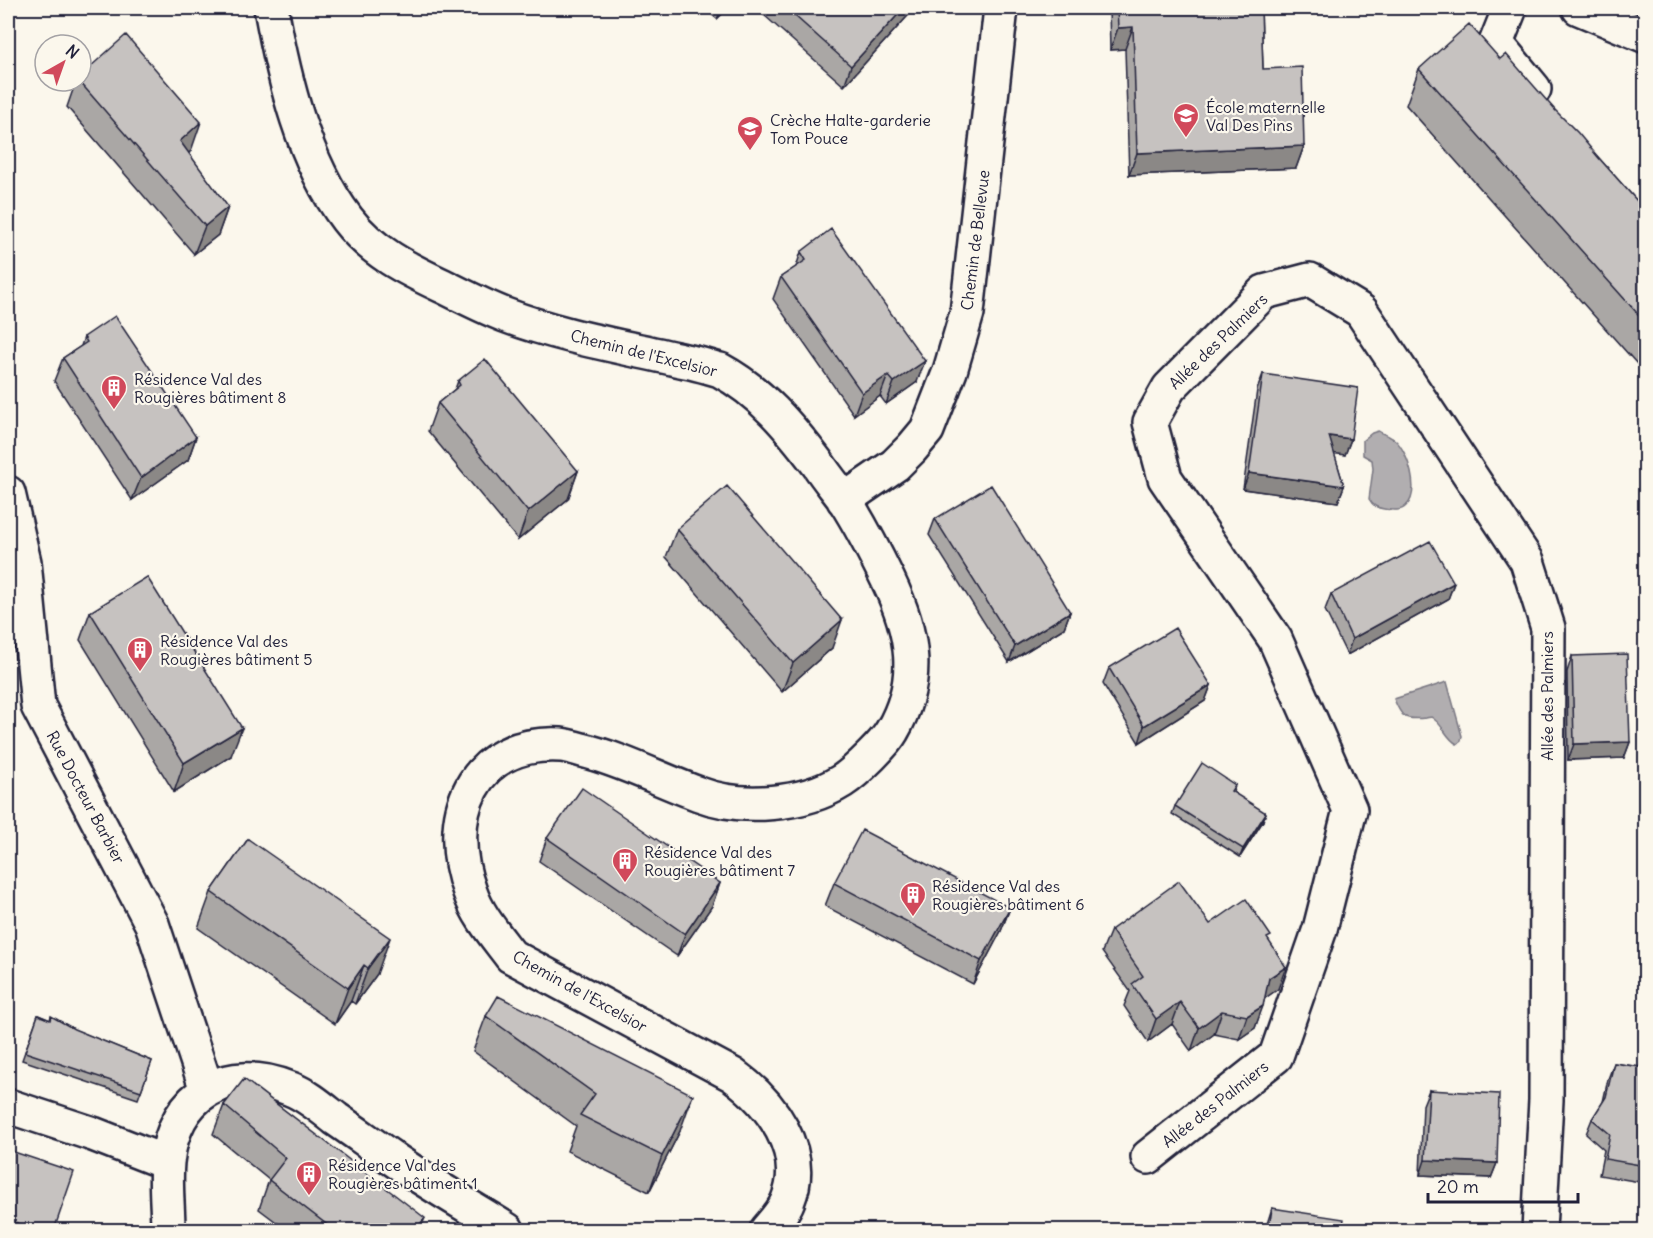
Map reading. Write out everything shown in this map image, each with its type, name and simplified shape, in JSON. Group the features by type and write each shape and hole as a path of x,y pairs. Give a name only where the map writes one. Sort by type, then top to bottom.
{"street":[{"name":"Chemin de l'Excelsior","path":"271,8 290,89 315,163 331,195 348,221 366,240 405,268 502,314 548,330 720,370 742,383 776,412 799,439 844,500 889,582 911,644 911,676 907,698 901,717 890,736 860,767 843,780 817,792 790,800 748,803 727,801 701,795 625,763 593,753 563,745 537,746 513,750 484,769 472,786 460,823 461,861 471,895 489,927 511,956 725,1070 751,1089 773,1114 789,1144 794,1174 788,1202 767,1230"},
{"name":"Chemin de Bellevue","path":"844,500 895,465 927,430 950,371 967,313 1001,8"},
{"path":"1510,8 1496,43 1549,108"},
{"path":"1579,8 1646,36"},
{"name":"Allée des Palmiers","path":"1148,1157 1276,1056 1320,929 1350,810 1275,639 1165,478 1150,422 1169,387 1264,292 1310,280 1361,311 1527,561 1548,628 1546,1100 1539,1230"},
{"name":"Rue Docteur Barbier","path":"8,493 24,562 38,706 152,924 207,1090"},
{"path":"168,1230 167,1162 178,1121 185,1110 207,1090 238,1079 256,1079 292,1089 308,1098 395,1160 507,1230"},
{"path":"8,1107 93,1134 167,1162"}],"shaded area":[{"path":"1378,431 1391,437 1400,445 1411,472 1413,482 1410,500 1401,509 1379,508 1369,499 1373,469 1372,460 1363,455 1363,440"},
{"path":"1447,682 1462,736 1461,741 1457,744 1432,717 1413,719 1405,717 1399,711 1394,699"}],"building":[{"path":"786,8 904,8 851,66"},
{"path":"1117,8 1261,8 1263,69 1302,67 1304,146 1137,153 1133,27 1118,28"},
{"path":"1469,24 1500,59 1506,54 1646,211 1646,323 1419,69"},
{"path":"126,35 201,122 180,141 228,207 205,226 89,93 93,93 93,64"},
{"path":"831,229 925,361 894,382 888,375 862,393 781,277 806,260 801,252"},
{"name":"Résidence Val des Rougières bâtiment 8","path":"115,316 196,437 141,478 63,358 87,342 84,337"},
{"path":"485,359 578,471 528,512 438,403 460,385 458,381"},
{"path":"1263,374 1358,388 1351,439 1329,436 1344,486 1249,473"},
{"path":"991,485 1070,612 1015,646 935,519"},
{"path":"727,486 842,620 793,663 677,529"},
{"path":"1430,541 1454,583 1352,639 1331,594"},
{"path":"147,577 242,728 184,763 90,612"},
{"path":"1175,628 1211,685 1144,726 1109,668"},
{"path":"1627,654 1630,742 1574,744 1572,656"},
{"path":"1202,763 1235,785 1231,791 1266,813 1243,849 1175,806"},
{"path":"582,788 720,883 685,934 547,838"},
{"path":"862,830 1010,908 981,961 834,883"},
{"path":"248,839 390,938 368,968 364,965 348,988 211,892"},
{"path":"1179,881 1210,924 1246,899 1271,936 1267,938 1286,967 1269,978 1263,1006 1247,1016 1222,1011 1199,1028 1180,1002 1156,1019 1132,984 1143,976 1111,930"},
{"path":"498,996 693,1095 662,1156 580,1115 595,1094 486,1016"},
{"path":"38,1015 50,1020 51,1016 74,1029 152,1061 141,1091 25,1052"},
{"path":"1614,1063 1646,1068 1646,1166 1605,1159 1610,1134 1592,1119 1606,1097"},
{"path":"244,1079 425,1218 415,1230 334,1230 269,1180 286,1158 224,1105"},
{"path":"1429,1090 1499,1094 1497,1163 1425,1160"},
{"path":"8,1150 74,1172 54,1230 38,1230 8,1220"},
{"path":"1272,1208 1344,1219 1342,1230 1269,1230"}],"place":[{"name":"École maternelle Val Des Pins","path":"1186,139"},
{"name":"Crèche Halte-garderie Tom Pouce","path":"750,152"},
{"name":"Résidence Val des Rougières bâtiment 8","path":"114,411"},
{"name":"Résidence Val des Rougières bâtiment 5","path":"140,673"},
{"name":"Résidence Val des Rougières bâtiment 7","path":"625,884"},
{"name":"Résidence Val des Rougières bâtiment 6","path":"913,918"},
{"name":"Résidence Val des Rougières bâtiment 1","path":"309,1197"}]}
